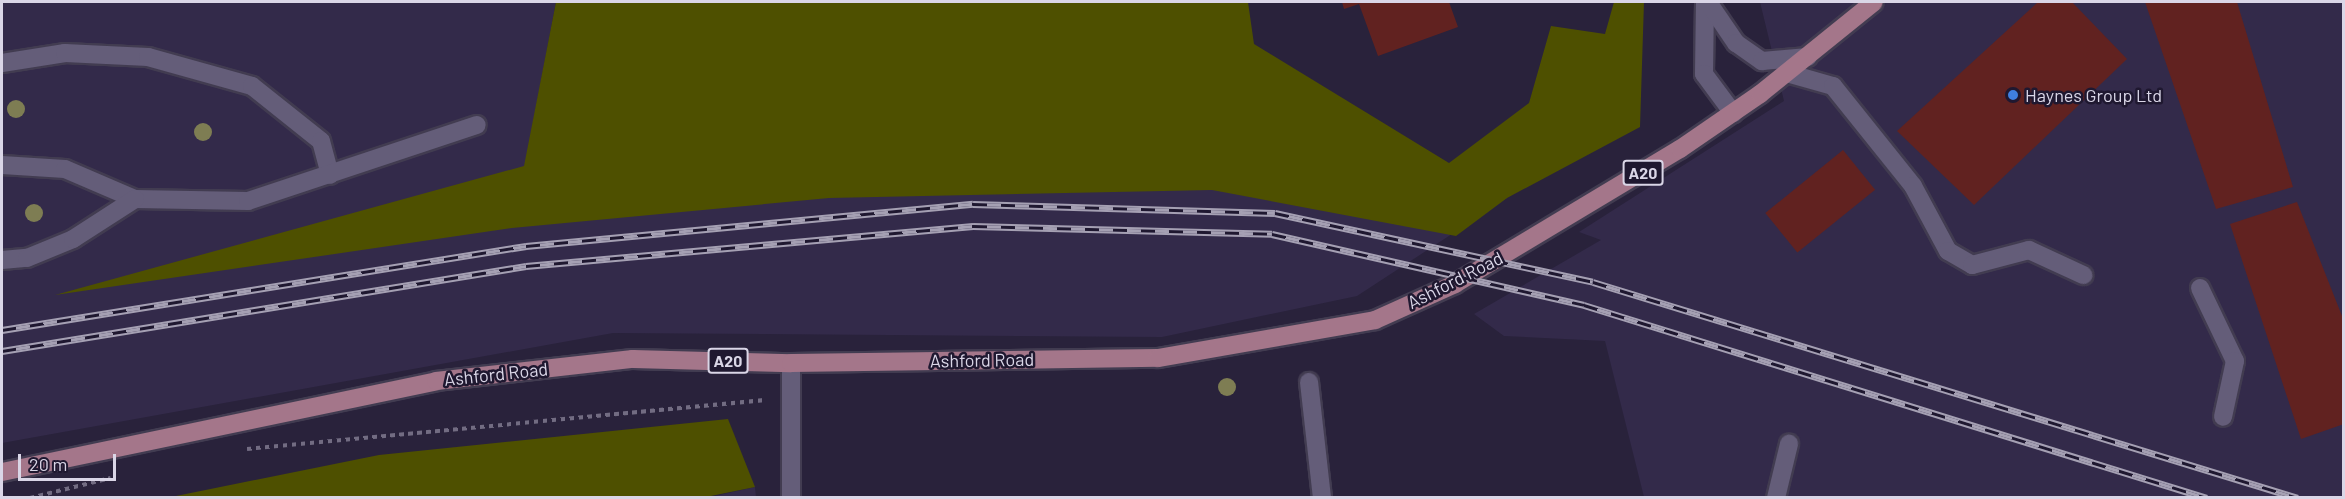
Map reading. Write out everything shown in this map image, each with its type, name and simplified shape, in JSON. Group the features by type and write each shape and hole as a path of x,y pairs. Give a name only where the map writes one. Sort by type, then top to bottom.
{"main road":[{"name":"Ashford Road","path":"2,472 436,381 633,358 791,363 1158,358 1375,320 1455,284 1541,235 1733,113 1808,57 1874,2"}],"street":[{"path":"1706,2 1736,43 1762,61 1808,57"},
{"path":"1706,2 1704,74 1733,113"},
{"path":"2,63 65,53 148,57 252,86 321,141 330,175"},
{"path":"1787,73 1833,86 1913,186 1948,251 1972,265 2029,250 2083,275"},
{"path":"2,165 65,169 135,199 248,201 477,125"},
{"path":"2,260 27,258 73,239 135,199"},
{"path":"2200,288 2235,361 2223,417"},
{"path":"791,363 791,498"},
{"path":"1310,382 1322,498"},
{"path":"1776,498 1789,444"}],"path":[{"path":"245,450 792,398"},
{"path":"30,498 120,476"}],"shaded area":[{"path":"2,2 556,2 525,165 1507,198 1357,296 1162,337 613,333 2,443"},
{"path":"556,2 1248,2 1254,44 1449,163 1529,103 1551,26 1605,34 1614,2 1644,2 1640,127 1507,198 1456,236 1212,190 829,198 512,228 55,295 524,166"},
{"path":"1760,2 2343,2 2343,497 1644,497 1605,341 1504,336 1474,314 1601,240 1579,232 1784,101"},
{"path":"728,419 755,487 706,497 171,497 379,455"},
{"path":"755,487 756,497 706,498"}],"building":[{"path":"1342,2 1449,2 1458,27 1378,56 1359,4 1344,9"},
{"name":"Haynes Group Ltd","path":"2038,2 2072,2 2127,59 1974,205 1897,131"},
{"name":"Haynes Group Ltd","path":"2145,2 2237,2 2293,187 2216,209"},
{"path":"1843,150 1875,190 1797,253 1765,213"},
{"path":"2297,202 2344,321 2344,424 2301,439 2230,224"}],"railway":[{"path":"2,330 526,246 973,204 1275,213 1593,282 2298,498"},
{"path":"2,351 526,266 973,226 1272,234 1584,305 2207,498"}],"place":[{"name":"Haynes Group Ltd","path":"2013,95"}]}
